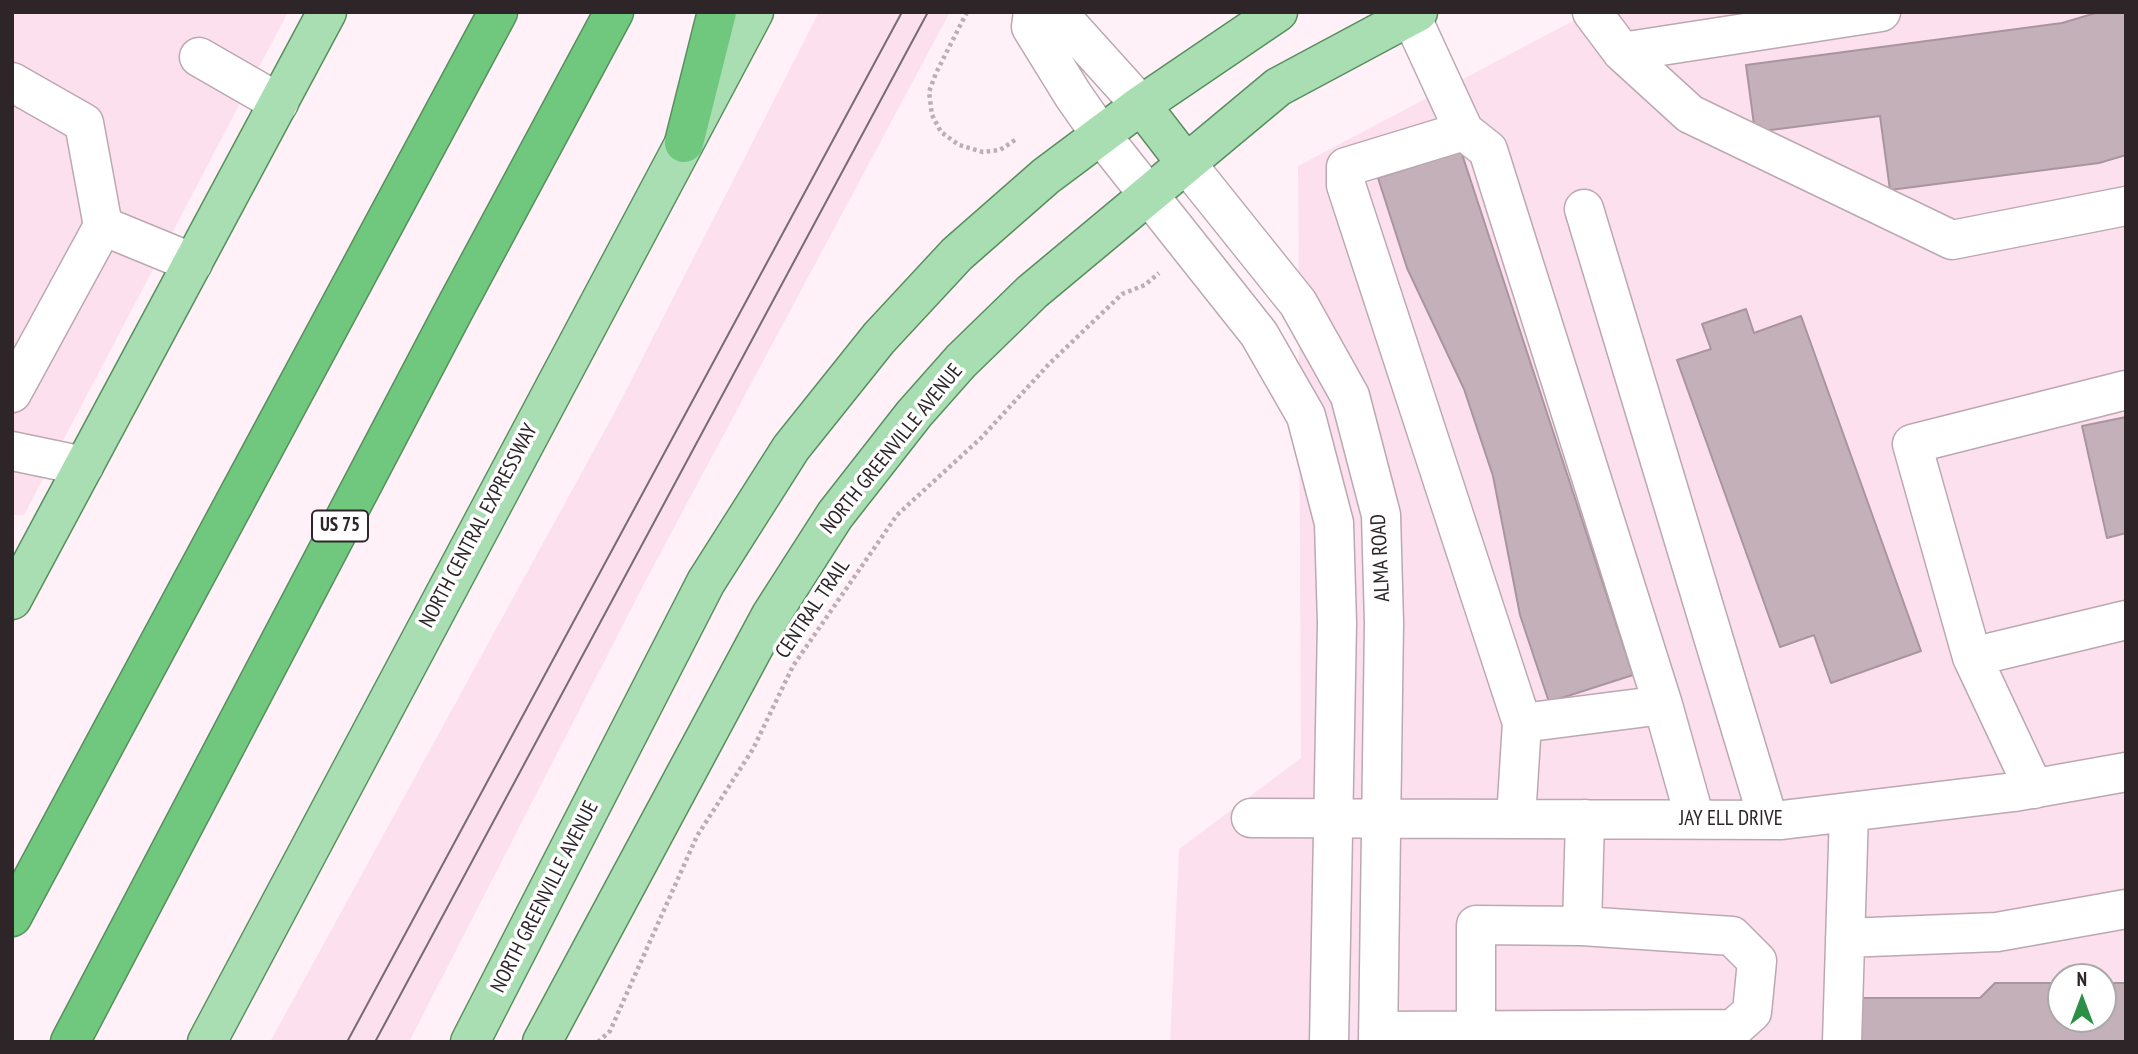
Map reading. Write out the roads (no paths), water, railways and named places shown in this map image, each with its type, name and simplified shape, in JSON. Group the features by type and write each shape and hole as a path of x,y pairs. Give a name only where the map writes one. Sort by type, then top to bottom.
{"highway":[{"path":"12,917 498,12"},
{"name":"US 75","path":"70,1042 454,310 614,12"},
{"path":"684,143 717,12"}],"main road":[{"path":"12,600 327,12"},
{"name":"NORTH CENTRAL EXPRESSWAY","path":"208,1042 754,12"},
{"name":"NORTH GREENVILLE AVENUE","path":"470,1042 706,582 791,448 879,338 957,254 1046,176 1141,105 1278,12"},
{"name":"NORTH GREENVILLE AVENUE","path":"542,1042 771,615 835,515 914,414 961,361 1032,292 1278,87 1415,14"},
{"name":"ALMA ROAD","path":"1141,105 1185,162"}],"street":[{"path":"1034,12 1031,27 1101,135 1259,334 1306,416 1334,523 1337,623 1329,1042"},
{"path":"1057,12 1141,105"},
{"path":"1592,12 1622,52 1690,114 1952,240 2126,206"},
{"path":"1622,52 1881,12"},
{"path":"1415,14 1464,131 1488,150 1663,705 1695,820"},
{"path":"199,57 279,103"},
{"path":"12,82 84,123 103,226 12,393"},
{"path":"1464,131 1346,167 1346,185 1522,723 1516,818"},
{"name":"ALMA ROAD","path":"1185,162 1298,303 1350,396 1381,515 1384,623 1378,1036"},
{"path":"1584,209 1768,820"},
{"path":"103,226 193,263"},
{"path":"2034,789 1972,657 1912,444 2126,390"},
{"path":"12,451 84,466"},
{"path":"1972,657 2126,620"},
{"path":"1522,723 1663,705"},
{"name":"JAY ELL DRIVE","path":"1251,818 1768,820 2034,789 2126,772"},
{"path":"1842,1042 1849,812"},
{"path":"1582,926 1585,819"},
{"path":"1845,938 1997,932 2126,909"},
{"path":"1378,1036 1476,1030 1733,1028 1752,1012 1756,961 1732,936 1582,926 1476,925 1476,1030"}],"tram line":[{"path":"347,1042 902,12"},
{"path":"375,1042 928,12"}]}
